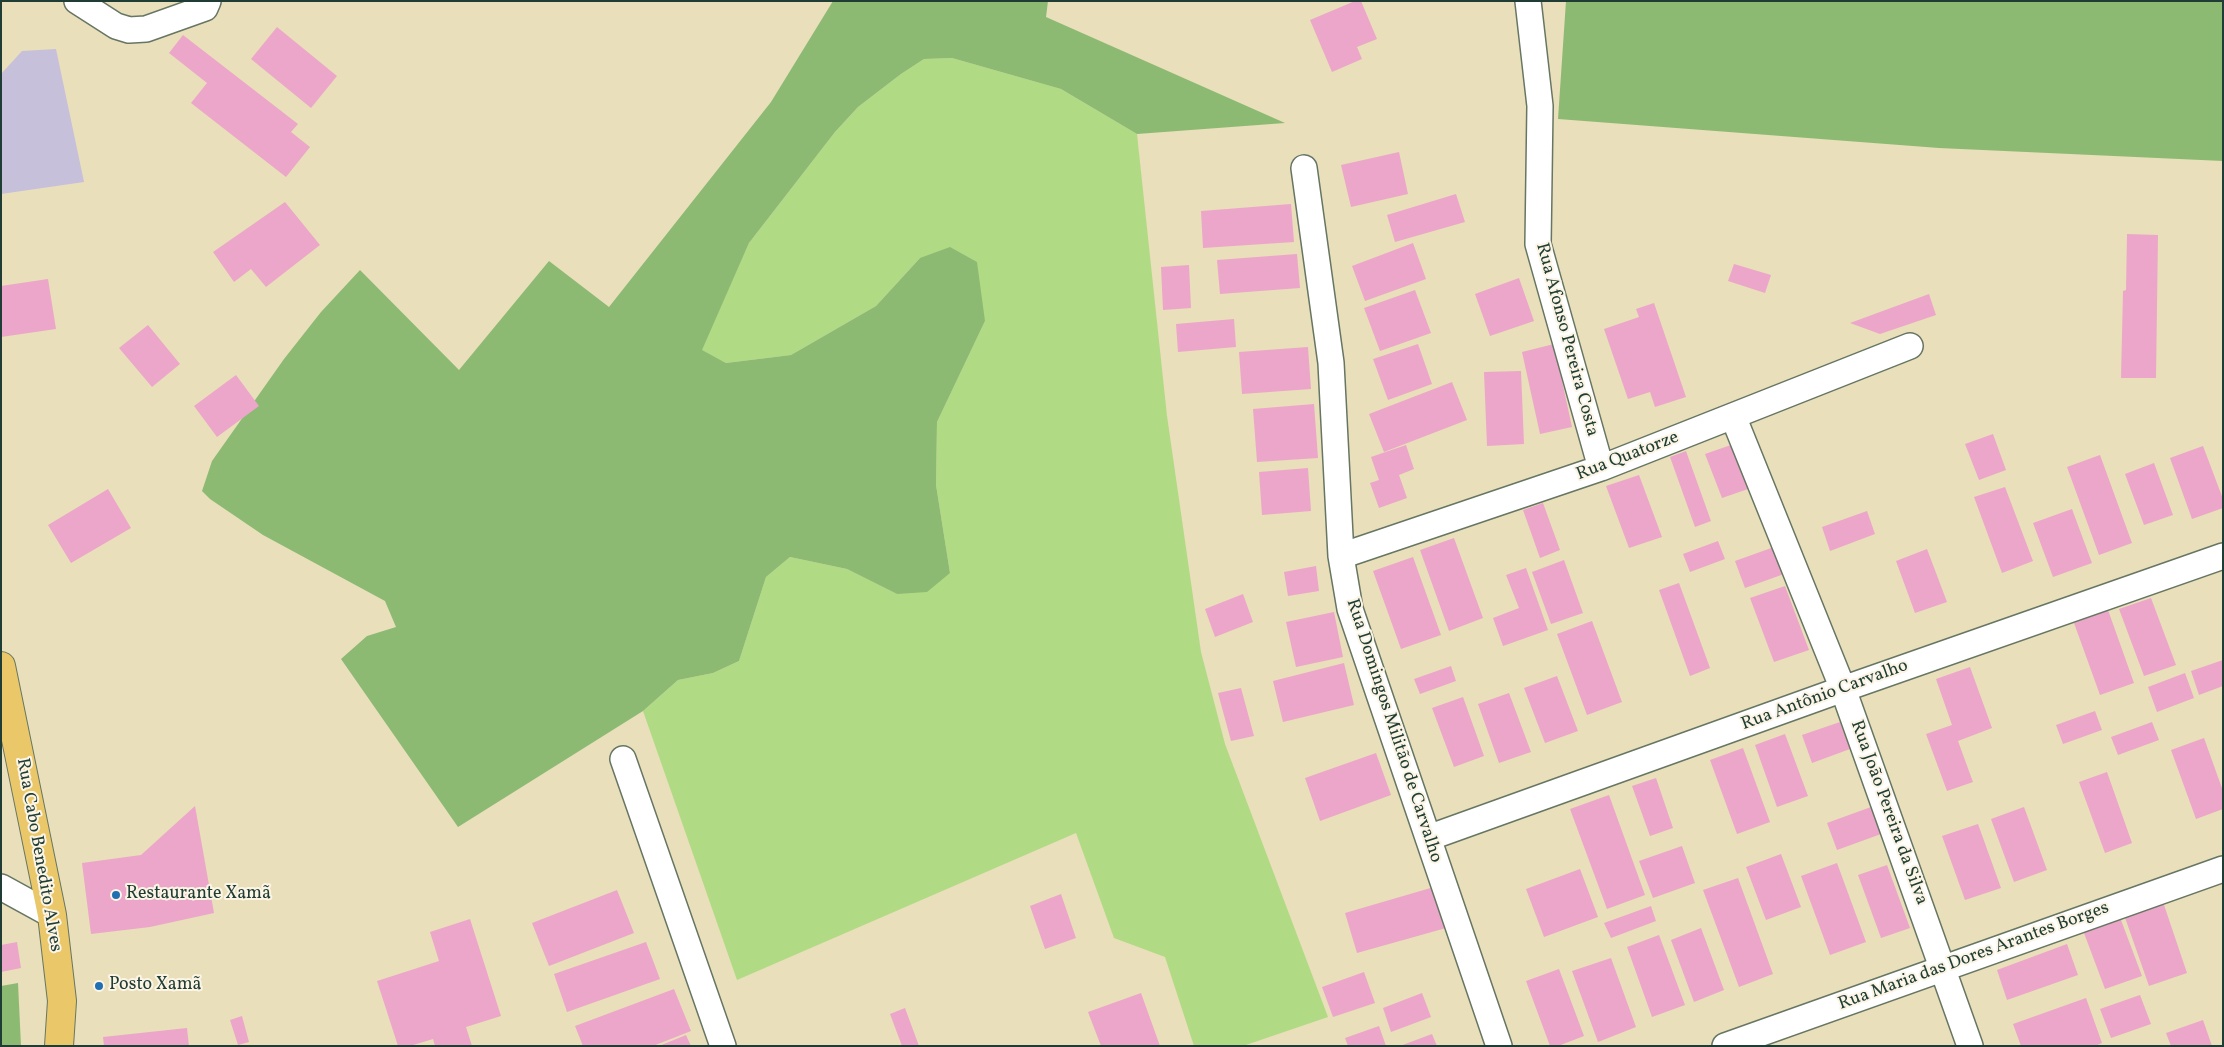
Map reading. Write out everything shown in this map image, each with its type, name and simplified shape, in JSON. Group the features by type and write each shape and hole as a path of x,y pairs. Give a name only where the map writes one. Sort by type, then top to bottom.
{"main road":[{"name":"Rua Cabo Benedito Alves","path":"1,666 52,915 62,1001 59,1046"}],"street":[{"path":"77,1 116,26 129,30 146,28 205,8 208,1"},
{"name":"Rua Afonso Pereira Costa","path":"1528,1 1540,106 1538,244 1601,468"},
{"name":"Rua Domingos Militão de Carvalho","path":"1304,168 1331,363 1341,556 1350,609 1499,1046"},
{"name":"Rua Quatorze","path":"1341,556 1601,468 1910,346"},
{"name":"Rua João Pereira da Silva","path":"1733,416 1843,689 1970,1046"},
{"name":"Rua Antônio Carvalho","path":"1428,838 1843,689 2223,556"},
{"path":"623,759 723,1046"},
{"name":"Rua Maria das Dores Arantes Borges","path":"1725,1046 2223,869"},
{"path":"1,887 52,915"}],"shaded area":[{"path":"56,49 84,182 1,194 1,74 22,51"}],"green space":[{"path":"833,1 1048,1 1046,17 1285,123 1137,134 1061,89 952,58 924,59 858,107 835,132 749,243 702,350 726,363 791,355 876,306 920,258 950,247 977,262 985,321 937,422 936,485 950,573 927,592 897,594 847,569 790,557 766,577 739,661 713,673 678,680 643,711 458,827 341,659 367,636 396,627 385,601 263,535 210,499 202,491 212,461 284,359 321,312 360,270 459,370 549,261 609,307 771,102"},
{"path":"1566,1 2223,1 2223,161 1939,148 1558,119"},
{"path":"952,58 1061,89 1137,134 1167,416 1201,652 1225,744 1328,1017 1243,1046 1194,1046 1165,957 1114,938 1076,833 737,980 643,711 678,680 713,673 739,661 766,577 790,557 847,569 897,594 950,573 936,485 937,422 985,321 920,258 876,306 791,355 726,363 701,350 749,243 835,132 858,107 924,59"},
{"path":"18,983 21,1046 1,1046 1,986"}],"building":[{"path":"1355,1 1361,1 1377,39 1357,47 1362,59 1332,72 1310,20"},
{"path":"277,27 337,76 311,108 251,59"},
{"path":"183,35 298,124 291,132 310,147 286,177 191,103 207,83 169,53"},
{"path":"1399,152 1408,194 1351,207 1341,165"},
{"path":"1456,194 1465,222 1395,242 1387,215"},
{"path":"285,202 320,245 266,287 251,269 234,282 213,252"},
{"path":"1291,204 1294,242 1203,248 1201,211"},
{"path":"2127,234 2158,235 2156,378 2121,378 2123,291 2126,290"},
{"path":"1413,243 1426,279 1365,301 1352,266"},
{"path":"1297,254 1300,288 1220,294 1217,260"},
{"path":"1734,264 1771,275 1765,293 1728,281"},
{"path":"1189,265 1191,308 1163,310 1161,267"},
{"path":"1519,278 1534,321 1490,336 1475,294"},
{"path":"48,279 56,329 1,337 1,286"},
{"path":"1415,290 1431,333 1380,351 1364,308"},
{"path":"1929,294 1936,315 1880,334 1850,323"},
{"path":"1654,303 1686,397 1655,407 1650,392 1628,399 1604,329 1639,317 1636,309"},
{"path":"1234,319 1236,347 1178,352 1176,324"},
{"path":"148,325 180,364 152,387 119,348"},
{"path":"1418,344 1432,384 1388,400 1373,359"},
{"path":"1554,344 1572,427 1540,434 1522,352"},
{"path":"1308,347 1311,389 1242,394 1239,352"},
{"path":"1521,371 1524,444 1487,446 1484,372"},
{"path":"236,375 259,406 217,437 194,406"},
{"path":"1452,382 1467,420 1384,452 1369,414"},
{"path":"1314,404 1318,458 1257,462 1253,409"},
{"path":"1993,434 2006,470 1979,480 1965,444"},
{"path":"1406,445 1414,469 1399,475 1407,498 1379,508 1370,483 1379,480 1371,457"},
{"path":"1731,445 1748,489 1722,498 1705,454"},
{"path":"2203,446 2223,499 2223,508 2192,519 2170,458"},
{"path":"1686,451 1711,521 1695,527 1670,457"},
{"path":"2100,455 2132,543 2099,555 2067,467"},
{"path":"2154,463 2173,515 2144,525 2125,474"},
{"path":"1308,468 1311,511 1262,515 1259,472"},
{"path":"1639,475 1662,537 1629,548 1606,486"},
{"path":"2005,487 2033,561 2002,573 1974,497"},
{"path":"108,489 131,528 71,563 48,525"},
{"path":"1543,503 1560,550 1540,558 1523,510"},
{"path":"2072,509 2092,563 2053,577 2033,523"},
{"path":"1867,511 1875,534 1830,551 1822,527"},
{"path":"1454,538 1483,618 1449,631 1420,550"},
{"path":"1718,541 1725,559 1690,572 1683,554"},
{"path":"1774,547 1784,574 1745,588 1735,561"},
{"path":"1927,549 1947,602 1915,613 1896,561"},
{"path":"1413,557 1441,635 1401,649 1373,571"},
{"path":"1564,560 1583,613 1551,624 1532,572"},
{"path":"1316,566 1319,591 1288,596 1284,572"},
{"path":"1526,568 1548,630 1503,646 1493,618 1519,608 1506,575"},
{"path":"1679,583 1710,668 1690,676 1659,590"},
{"path":"1785,586 1809,650 1774,662 1750,598"},
{"path":"1243,594 1253,622 1215,637 1205,609"},
{"path":"2151,598 2176,665 2144,676 2119,609"},
{"path":"2108,610 2134,683 2100,695 2074,623"},
{"path":"1334,612 1343,657 1296,667 1286,622"},
{"path":"1592,621 1622,702 1587,715 1557,634"},
{"path":"2223,660 2223,686 2199,695 2191,671"},
{"path":"1344,663 1354,705 1283,722 1273,681"},
{"path":"1451,666 1456,681 1420,694 1414,679"},
{"path":"1970,667 1992,728 1958,741 1973,782 1947,791 1926,734 1952,725 1936,679"},
{"path":"2185,673 2194,698 2157,712 2148,687"},
{"path":"1557,676 1578,731 1545,743 1524,688"},
{"path":"1241,688 1254,736 1231,741 1218,693"},
{"path":"1509,693 1531,752 1499,763 1478,704"},
{"path":"1463,697 1484,756 1454,767 1432,708"},
{"path":"2095,711 2102,730 2063,744 2056,725"},
{"path":"1840,722 1850,749 1812,763 1802,735"},
{"path":"2152,722 2159,740 2118,755 2111,737"},
{"path":"1785,734 1808,796 1777,807 1755,745"},
{"path":"2204,738 2223,791 2223,809 2196,819 2171,750"},
{"path":"1743,748 1770,822 1737,834 1710,760"},
{"path":"1376,753 1391,795 1320,821 1305,778"},
{"path":"2107,772 2132,843 2105,853 2079,782"},
{"path":"1656,778 1673,828 1650,836 1632,786"},
{"path":"1609,795 1645,895 1607,909 1570,809"},
{"path":"195,806 214,913 150,927 91,934 82,863 141,855"},
{"path":"1871,807 1881,834 1837,850 1827,823"},
{"path":"2024,807 2047,870 2014,882 1991,819"},
{"path":"1978,824 2001,888 1965,900 1942,836"},
{"path":"1682,846 1695,883 1653,898 1639,861"},
{"path":"1781,854 1801,907 1766,920 1746,867"},
{"path":"1837,863 1866,942 1830,955 1801,876"},
{"path":"1887,865 1910,928 1881,938 1858,875"},
{"path":"1580,869 1598,917 1544,937 1526,889"},
{"path":"1738,878 1773,974 1739,987 1703,890"},
{"path":"1434,887 1446,928 1357,953 1345,913"},
{"path":"617,890 634,933 549,966 532,923"},
{"path":"1061,894 1076,938 1045,949 1030,906"},
{"path":"2161,896 2187,973 2149,986 2122,909"},
{"path":"1651,906 1656,921 1611,938 1604,923"},
{"path":"2118,912 2142,976 2105,989 2081,925"},
{"path":"470,919 501,1016 466,1027 472,1046 435,1046 433,1039 410,1046 398,1046 377,981 439,961 430,932"},
{"path":"1701,928 1724,990 1694,1002 1671,940"},
{"path":"1659,935 1685,1005 1652,1017 1627,947"},
{"path":"17,942 21,968 1,972 1,945"},
{"path":"646,942 660,979 567,1012 554,974"},
{"path":"2067,944 2078,975 2007,1000 1997,970"},
{"path":"1611,958 1636,1027 1598,1042 1572,971"},
{"path":"1559,969 1584,1036 1558,1046 1550,1046 1526,981"},
{"path":"1364,972 1375,1003 1333,1017 1322,987"},
{"path":"674,989 691,1031 653,1046 583,1046 575,1026"},
{"path":"1141,993 1160,1046 1101,1046 1088,1012"},
{"path":"1422,993 1431,1017 1391,1032 1383,1008"},
{"path":"2140,995 2151,1024 2111,1038 2100,1009"},
{"path":"2086,998 2102,1043 2095,1046 2021,1046 2013,1024"},
{"path":"905,1008 919,1046 902,1046 890,1014"},
{"path":"242,1016 249,1042 238,1045 230,1020"},
{"path":"2203,1020 2212,1046 2171,1046 2166,1033"},
{"path":"1379,1026 1386,1046 1348,1046 1345,1038"},
{"path":"187,1028 189,1046 104,1046 103,1037"},
{"path":"1432,1034 1437,1046 1400,1046"},
{"path":"686,1035 691,1046 659,1046"}],"place":[{"name":"Restaurante Xamã","path":"116,895"},
{"name":"Posto Xamã","path":"99,986"}]}
